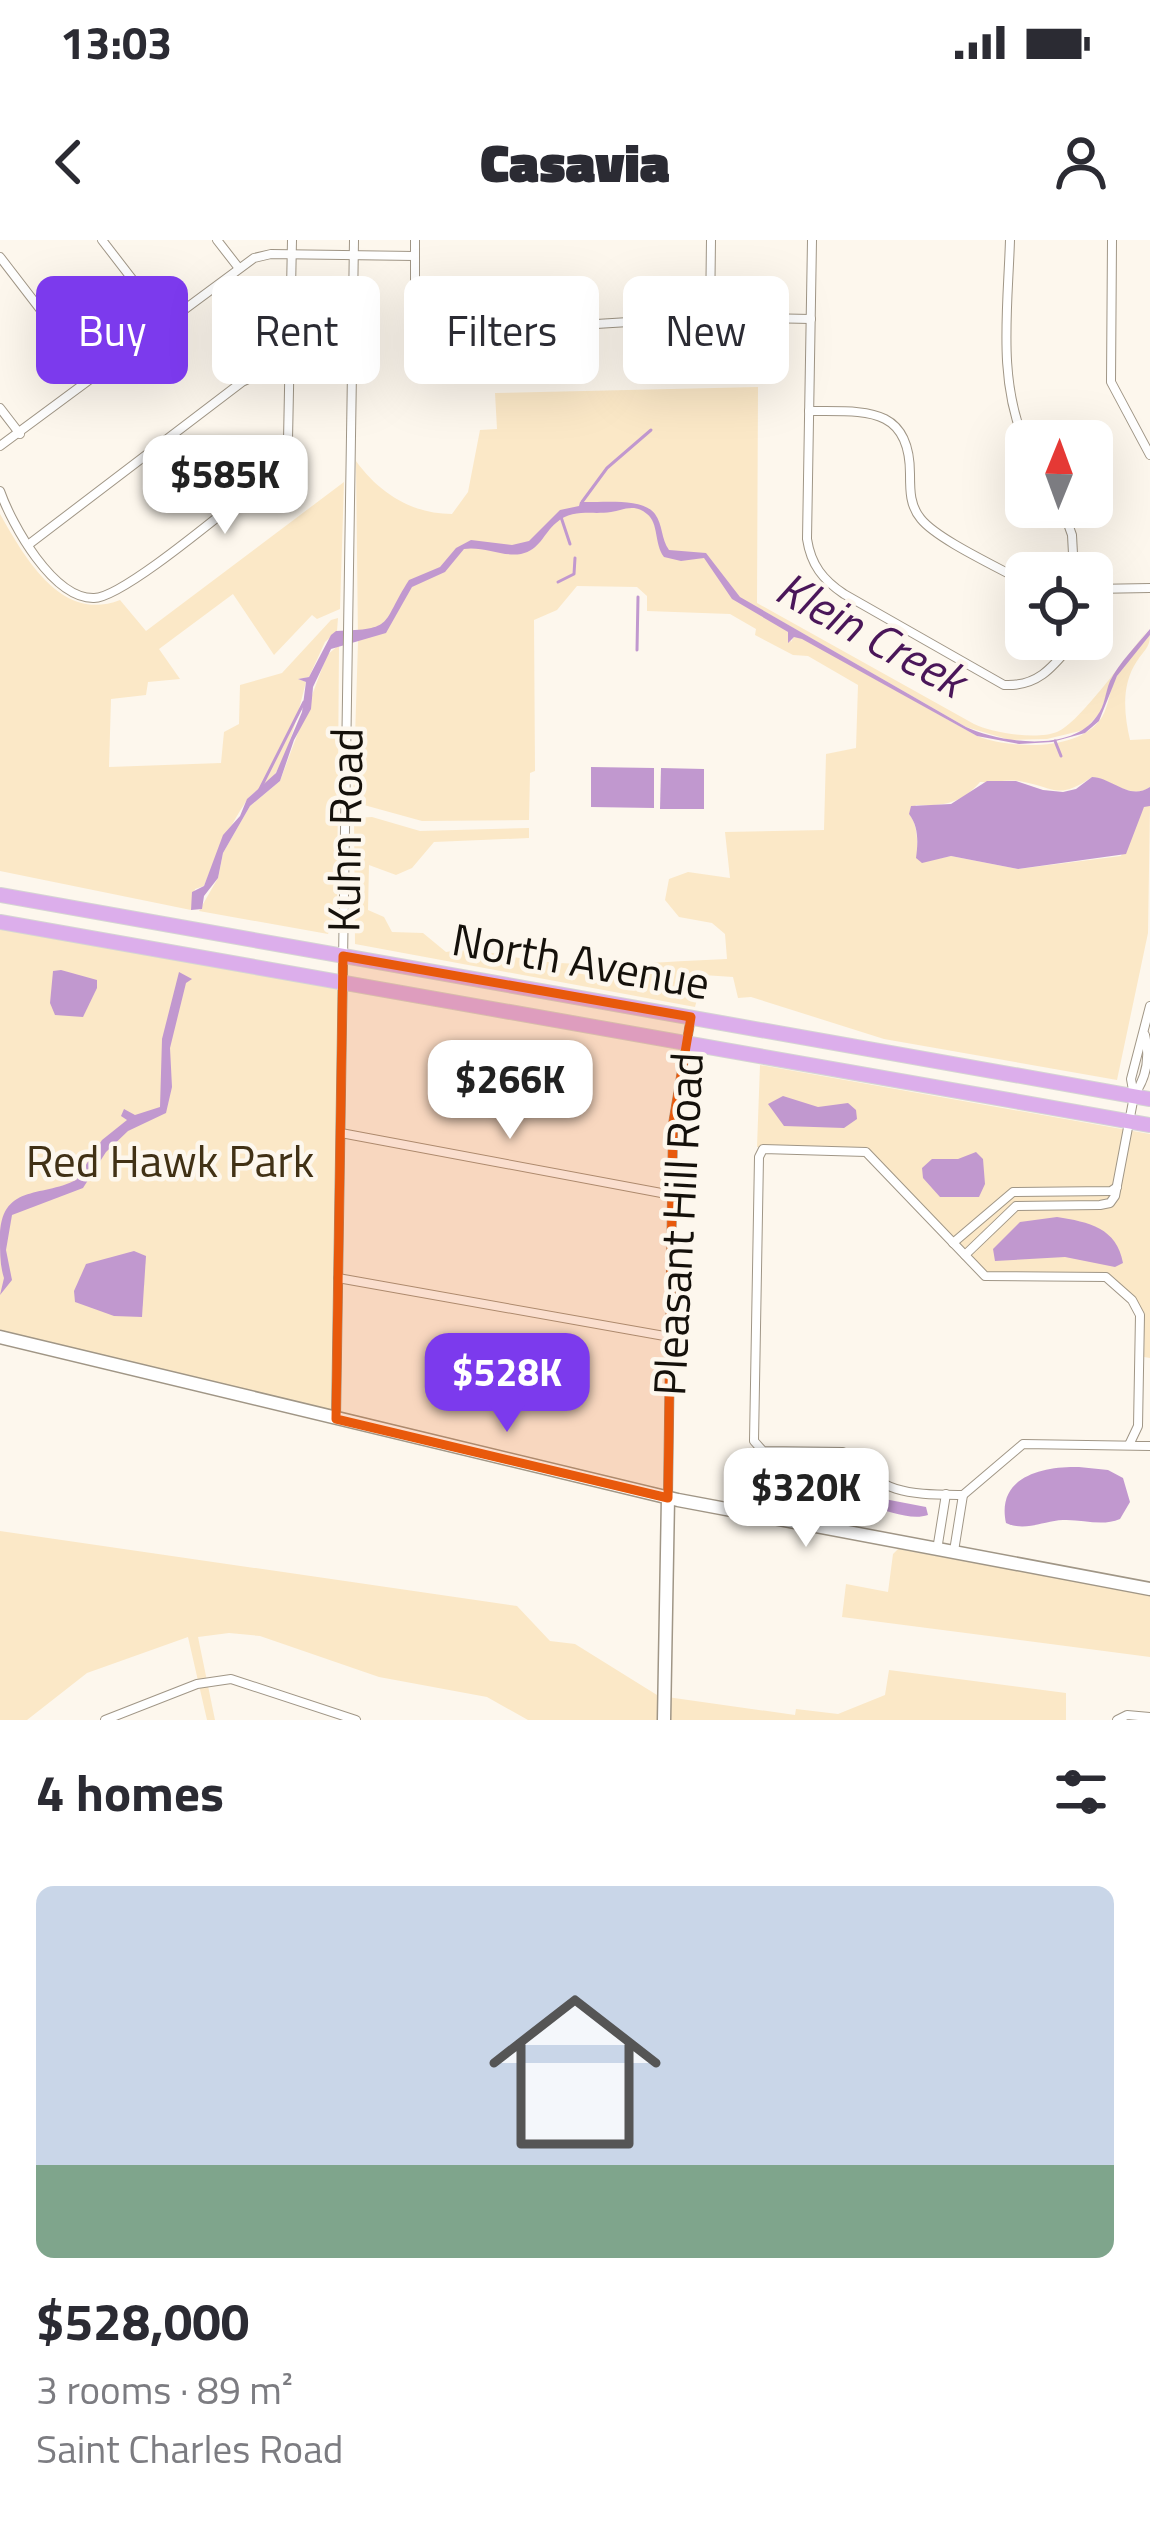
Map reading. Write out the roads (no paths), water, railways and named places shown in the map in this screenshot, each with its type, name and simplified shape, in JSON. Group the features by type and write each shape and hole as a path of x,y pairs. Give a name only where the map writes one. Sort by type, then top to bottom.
{"main road":[{"name":"North Avenue","path":"0,895 1142,1097"},
{"name":"North Avenue","path":"0,922 1150,1125"}],"street":[{"path":"102,240 130,276"},
{"path":"218,240 238,267"},
{"path":"292,240 292,276"},
{"name":"Kuhn Road","path":"336,1419 354,240"},
{"path":"415,276 416,240"},
{"path":"711,240 711,276"},
{"path":"812,240 807,539 825,581 1004,685 1027,684 1042,677 1057,660"},
{"path":"1010,240 1008,380 1017,420"},
{"path":"1112,240 1111,382 1150,455"},
{"path":"188,305 262,255 415,256"},
{"path":"0,257 36,304"},
{"path":"789,319 811,319"},
{"path":"0,446 84,384"},
{"path":"28,545 239,384"},
{"path":"0,491 28,545 69,592 94,598 118,591 275,470 288,440 290,384"},
{"path":"0,408 20,434"},
{"path":"809,411 870,412 898,428 910,457 911,501 922,521 1005,570"},
{"path":"1113,589 1150,588"},
{"path":"964,1255 1016,1206 1110,1203 1146,1078 1150,1006"},
{"name":"Pleasant Hill Road","path":"664,1720 673,1124 691,1017"},
{"path":"340,1133 672,1195"},
{"path":"963,1495 896,1492 877,1483 843,1452 763,1451 754,1441 759,1157 763,1149 866,1153 985,1276 1106,1277 1138,1308 1145,1360 1138,1426 1130,1445"},
{"path":"953,1243 1013,1192 1111,1191 1118,1187"},
{"path":"1072,1190 1072,1204"},
{"path":"338,1278 670,1337"},
{"path":"0,1337 668,1498 1150,1589"},
{"path":"953,1553 963,1495 1023,1444 1150,1442 1138,1426"},
{"path":"937,1550 946,1494"},
{"path":"105,1720 215,1680 253,1684 330,1716 356,1720"},
{"path":"1118,1720 1127,1715 1150,1717"}],"waterway":[{"path":"582,502 607,468 651,430"},
{"path":"561,517 570,544"},
{"path":"558,582 574,574 575,558"},
{"path":"637,650 638,597"},
{"name":"Klein Creek","path":"260,789 304,702"},
{"path":"1055,741 1061,756"}],"park label":[{"name":"Red Hawk Park","path":"170,1161"}]}
